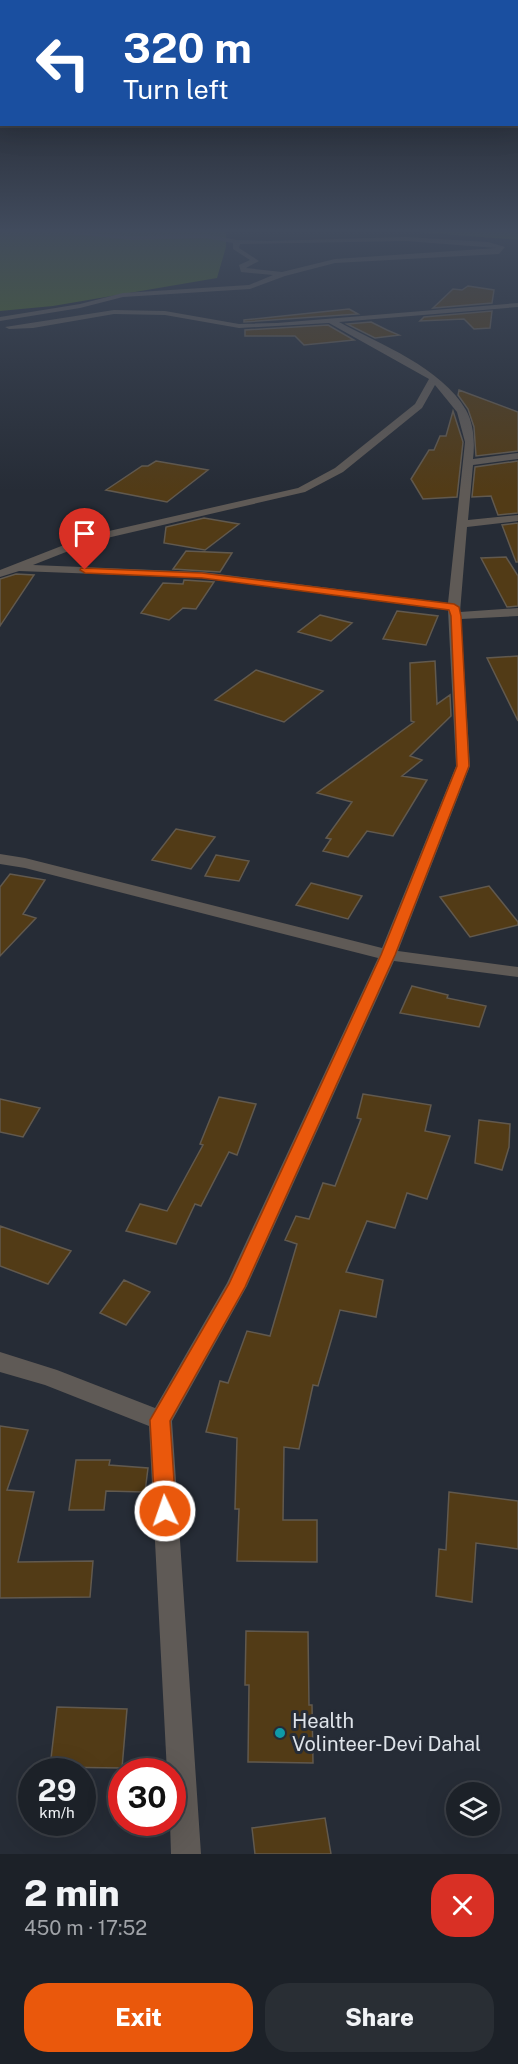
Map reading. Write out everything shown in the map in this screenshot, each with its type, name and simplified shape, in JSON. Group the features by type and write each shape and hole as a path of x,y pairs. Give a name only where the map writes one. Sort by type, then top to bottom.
{"street":[{"path":"0,327 33,326 68,319"},
{"path":"196,319 239,326 346,319"},
{"path":"186,1854 160,1420 236,1287 388,955 463,766 455,612 470,442 462,411 434,378 330,320"},
{"path":"0,574 91,538 301,490 339,470 418,406 434,378"},
{"path":"467,463 518,456"},
{"path":"462,524 518,518"},
{"path":"14,567 202,575 455,612 518,612"},
{"path":"0,859 25,862 388,955 518,972"},
{"path":"0,1362 49,1377 160,1420"}],"building":[{"path":"258,319 294,319 244,322 244,320"},
{"path":"422,319 491,319 490,328 474,329 464,319 420,321"},
{"path":"371,322 399,335 375,338 347,324"},
{"path":"328,325 354,340 304,345 295,336 245,336 245,330"},
{"path":"459,390 518,412 518,451 476,456 474,427 468,409 458,395"},
{"path":"453,411 463,442 457,497 423,499 411,479 429,450 434,450 440,436 446,436"},
{"path":"156,461 208,470 167,502 106,490 142,466 148,466"},
{"path":"518,461 518,513 498,515 491,496 472,497 475,467"},
{"path":"204,518 239,524 205,550 164,543 166,527"},
{"path":"518,523 518,562 516,562 502,525"},
{"path":"186,551 232,553 220,572 173,569"},
{"path":"506,557 518,576 518,606 507,607 481,558"},
{"path":"16,574 34,575 0,626 0,579"},
{"path":"184,580 214,582 196,609 183,608 169,620 141,613 163,583 183,584"},
{"path":"397,611 438,616 426,645 383,639"},
{"path":"320,615 352,623 331,641 298,632"},
{"path":"518,656 518,721 487,658"},
{"path":"435,661 437,704 450,695 451,716 410,756 422,760 402,776 427,780 393,836 367,831 348,857 323,851 331,839 326,838 352,802 317,793 414,722 411,721 410,663"},
{"path":"256,670 323,691 284,722 215,700"},
{"path":"176,829 215,837 191,869 152,860"},
{"path":"216,855 249,861 239,881 205,876"},
{"path":"10,874 45,880 23,914 36,918 0,956 0,887"},
{"path":"311,883 362,896 348,919 296,905"},
{"path":"489,886 518,925 470,937 440,897"},
{"path":"412,986 448,995 447,998 486,1006 479,1027 400,1013"},
{"path":"363,1094 431,1105 425,1131 450,1136 427,1199 407,1193 395,1228 367,1221 346,1272 383,1280 376,1317 340,1310 318,1386 313,1385 299,1449 284,1447 283,1520 317,1520 317,1562 237,1561 239,1509 235,1509 237,1438 206,1432 220,1381 228,1383 247,1331 270,1336 297,1244 285,1240 296,1216 309,1219 323,1183 335,1186 361,1119 357,1118"},
{"path":"219,1097 256,1104 237,1155 229,1152 201,1206 195,1204 176,1244 126,1231 140,1204 167,1211 203,1145 200,1144"},
{"path":"0,1099 40,1108 23,1137 0,1132"},
{"path":"479,1120 510,1124 509,1147 502,1170 475,1163"},
{"path":"0,1226 71,1251 48,1284 0,1266"},
{"path":"124,1280 150,1292 126,1325 100,1313"},
{"path":"0,1426 28,1430 7,1490 34,1492 18,1562 93,1561 90,1597 0,1598"},
{"path":"76,1460 110,1460 109,1465 148,1468 145,1492 106,1491 104,1510 69,1510"},
{"path":"449,1492 518,1501 518,1549 476,1543 472,1602 436,1596 439,1549 446,1550"},
{"path":"246,1631 308,1632 313,1763 248,1762 249,1685 245,1685"},
{"path":"57,1707 127,1709 123,1758 108,1758 108,1768 96,1768 96,1758 51,1758"},
{"path":"325,1818 331,1854 255,1854 252,1828"}],"place":[{"name":"Health Volinteer-Devi Dahal","path":"280,1733"}],"route":[{"path":"85,570 202,575 454,607 456,616 463,766 388,955 236,1287 160,1420 165,1511"}]}
